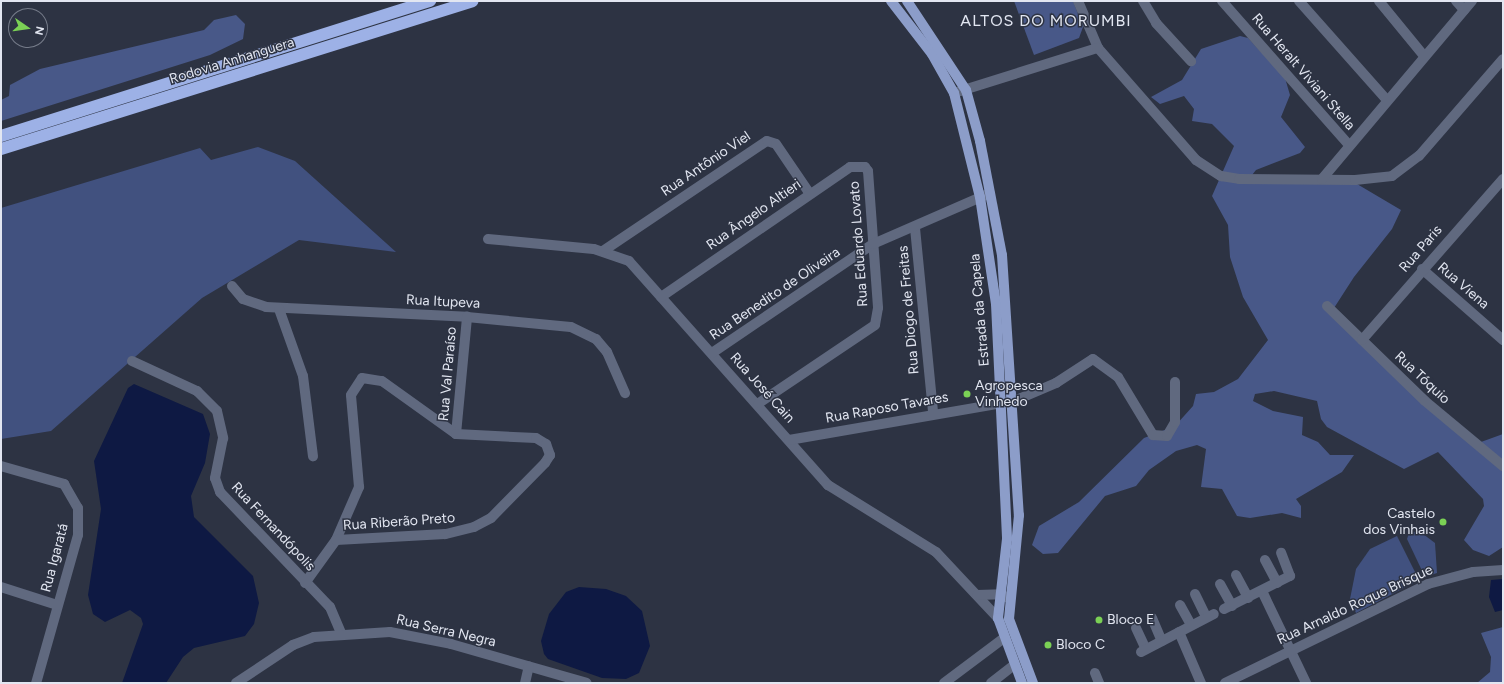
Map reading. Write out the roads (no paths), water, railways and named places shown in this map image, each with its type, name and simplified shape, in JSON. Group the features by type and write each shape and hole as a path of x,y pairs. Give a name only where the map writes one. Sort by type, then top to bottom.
{"highway":[{"name":"Rodovia Anhanguera","path":"1,136 430,1"},
{"name":"Rodovia Anhanguera","path":"1,149 472,1"}],"main road":[{"name":"Estrada da Capela","path":"892,1 932,54 954,93 1002,255 1014,401 1019,529 1011,602 1011,628 1033,683"},
{"name":"Estrada da Capela","path":"907,1 966,90 985,195 996,304 999,402 1007,539 998,618 1004,638 1022,683"}],"street":[{"path":"1078,1 1098,48 1209,170 1239,179 1382,180 1404,170 1503,59"},
{"path":"1144,1 1156,23 1191,61"},
{"name":"Rua Heralt Viviani Stella","path":"1222,1 1348,144"},
{"path":"1299,1 1387,100"},
{"path":"1379,1 1424,56"},
{"path":"1456,1 1464,10"},
{"path":"1322,179 1348,144 1472,1"},
{"path":"954,93 1098,48"},
{"name":"Rua Antônio Viel","path":"603,251 767,141 776,144 810,194"},
{"name":"Rua Ângelo Altieri","path":"661,296 850,167 865,167"},
{"name":"Rua Eduardo Lovato","path":"759,404 874,325 878,308 868,171 865,167"},
{"name":"Rua Paris","path":"1362,340 1422,269 1503,179"},
{"name":"Rua Benedito de Oliveira","path":"712,353 874,244 915,228 985,195"},
{"name":"Rua Diogo de Freitas","path":"915,228 933,414"},
{"name":"Rua José Cain","path":"488,239 603,251 629,261 759,404 828,485 936,552 977,594 983,605"},
{"name":"Rua Viena","path":"1422,269 1503,340"},
{"name":"Rua Itupeva","path":"232,286 251,304 279,309 467,317 585,332 607,352 625,393"},
{"name":"Rua Tóquio","path":"1327,306 1425,401 1503,466"},
{"path":"279,309 302,376 313,456"},
{"name":"Rua Val Paraíso","path":"456,434 467,317"},
{"name":"Rua Raposo Tavares","path":"789,440 999,402 1014,401 1056,383 1093,359 1118,376 1148,429 1159,437 1171,434 1175,422 1175,382"},
{"name":"Rua Fernandópolis","path":"132,361 196,391 217,411 223,438 215,478 220,492 330,607 341,633"},
{"name":"Rua Riberão Preto","path":"306,583 336,540 359,487 351,394 355,383 362,378 375,378 456,434 536,438 546,444 550,455 491,518 465,531 336,540"},
{"name":"Rua Igaratá","path":"1,466 51,478 64,484 73,494 78,508 78,535 36,683"},
{"path":"1220,584 1228,607 1248,598 1290,576 1280,553"},
{"path":"1265,560 1277,583"},
{"name":"Rua Arnaldo Roque Brisque","path":"1225,683 1428,584 1473,572 1503,570"},
{"path":"1236,575 1248,598"},
{"path":"1,587 57,606"},
{"path":"1262,590 1289,652 1306,683"},
{"path":"977,594 1001,594 1011,602"},
{"path":"1136,628 1144,650 1210,615 1195,594"},
{"path":"988,595 983,605 998,618"},
{"path":"1180,605 1191,625"},
{"path":"1152,618 1162,641"},
{"path":"1179,632 1201,683"},
{"name":"Rua Serra Negra","path":"236,683 293,645 341,633 405,634 529,666 587,683"},
{"path":"944,683 1004,638"},
{"path":"991,683 1014,665"},
{"path":"525,683 529,666"},
{"path":"1095,673 1100,683"}],"place":[{"name":"Agropesca Vinhedo","path":"967,394"},
{"name":"Castelo dos Vinhais","path":"1443,522"},
{"name":"Bloco E","path":"1099,620"},
{"name":"Bloco C","path":"1048,645"}],"district":[{"name":"ALTOS DO MORUMBI","path":"1046,21"}]}
